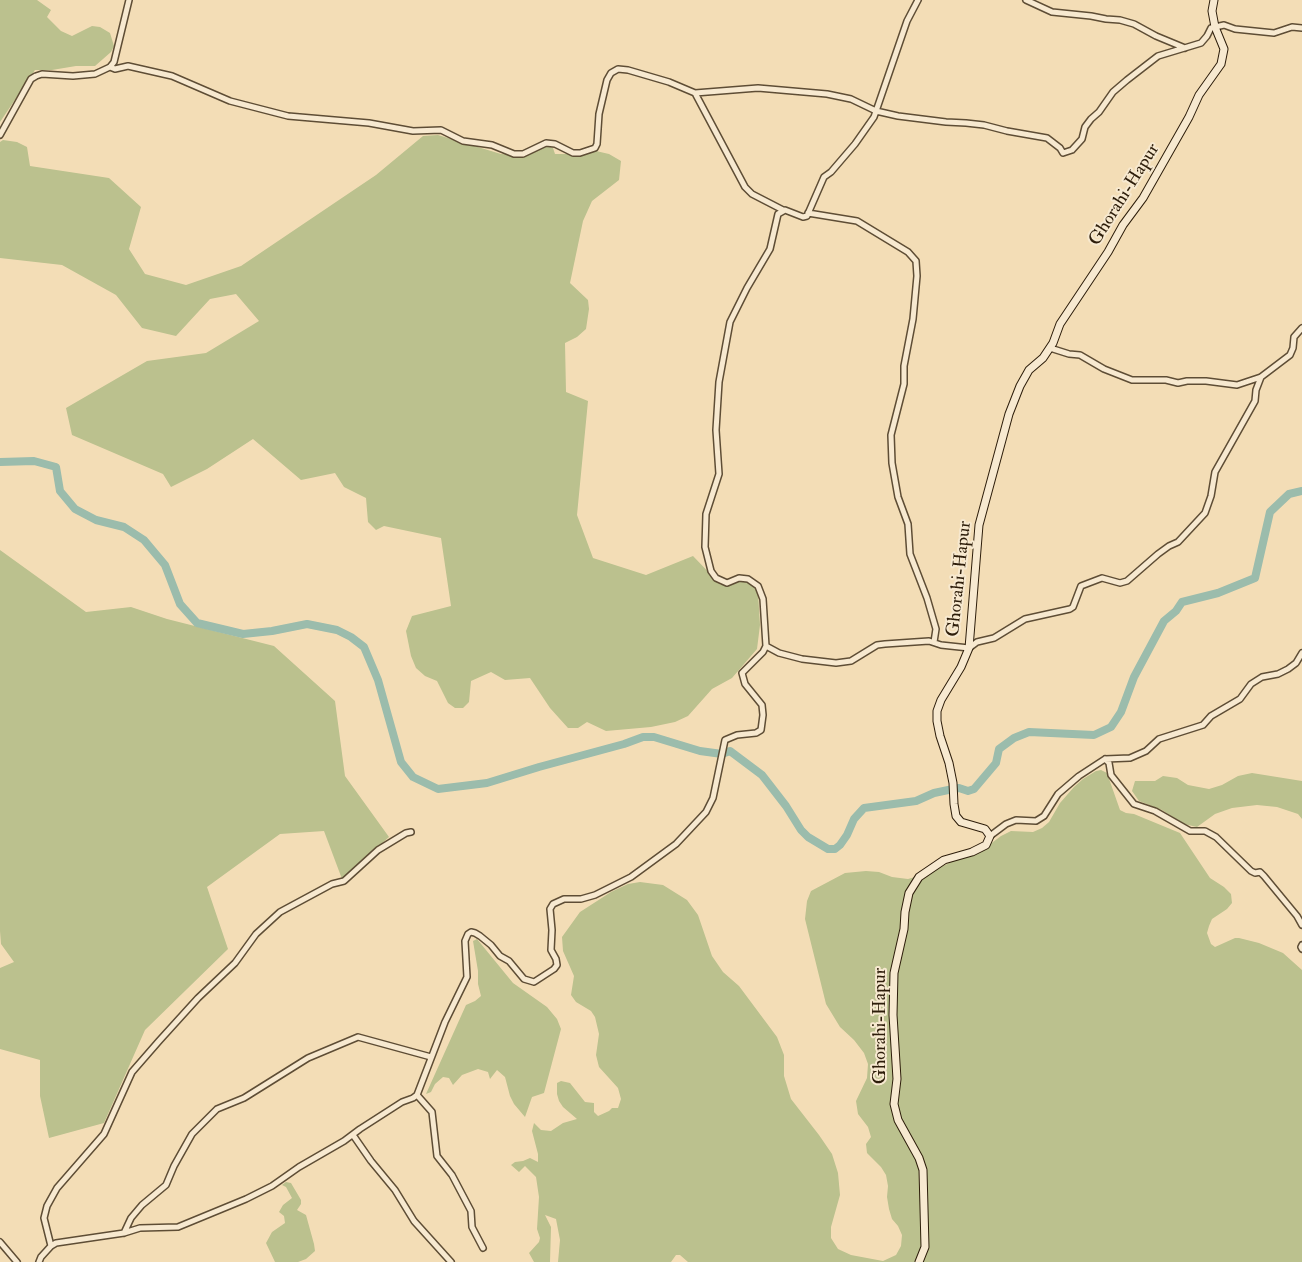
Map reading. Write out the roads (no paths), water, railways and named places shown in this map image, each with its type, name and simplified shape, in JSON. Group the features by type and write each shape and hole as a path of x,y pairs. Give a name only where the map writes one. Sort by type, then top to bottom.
{"street":[{"path":"0,134 31,79 42,74 73,76 95,74 114,62 129,0"},
{"path":"695,93 745,187 752,194 783,210 803,217 806,216 824,177 831,172 863,133 876,111 907,20 918,0"},
{"path":"1026,0 1052,12 1091,16 1106,20 1120,20 1134,24 1156,36 1186,48"},
{"name":"Ghorahi-Hapur","path":"919,1262 925,1247 923,1170 898,1120 894,1104 897,1079 892,1015 894,973 904,929 909,893 919,876 944,860 986,846 990,836 985,830 961,822 956,816 949,763 937,721 937,711 941,700 961,667 969,648 978,525 1020,386 1029,370 1043,358 1050,348 1060,324 1108,252 1123,225 1143,198 1189,117 1199,95 1221,64 1224,49 1215,27 1212,11 1214,0"},
{"path":"110,66 115,69 128,66 172,76 230,102 288,116 369,124 413,131 441,130 463,141 492,145 514,154 522,154 546,143 555,144 580,153 595,148 599,114 607,80 611,73 618,68 669,82 695,93 750,88 827,94 851,99 876,111 911,118 984,125 1006,132 1047,138 1060,148 1063,153 1072,150 1079,142 1091,119 1100,112 1113,92 1127,80 1158,56 1201,43 1211,28 1224,25 1235,29 1274,33 1292,27 1302,28"},
{"path":"39,1262 51,1246 64,1241 124,1233 140,1228 178,1227 246,1199 272,1186 299,1167 344,1142 402,1102 417,1095 445,1022 467,977 465,940 468,934 471,932 480,936 500,956 509,961 524,979 534,982 557,965 551,950 550,909 553,904 564,899 581,899 594,895 631,877 676,844 704,816 713,798 725,740 736,735 756,733 761,730 763,715 762,705 745,684 742,673 763,652 766,646 763,599 758,586 748,579 739,578 726,583 716,578 711,571 704,547 706,514 718,474 716,430 719,382 730,322 770,249 778,214 783,210"},
{"path":"808,213 858,222 908,252 916,260 917,276 913,319 904,366 904,384 891,435 892,463 898,497 908,524 910,554 927,598 936,629 934,642"},
{"path":"1050,348 1069,354 1080,354 1104,369 1132,380 1166,380 1178,383 1206,381 1237,385 1261,377 1290,355 1294,337 1302,328"},
{"path":"766,646 779,653 802,659 836,663 851,661 881,644 929,641 969,648 977,642 994,638 1025,620 1070,609 1081,586 1102,578 1120,582 1128,581 1158,554 1178,542 1205,513 1215,472 1252,408 1261,377"},
{"path":"990,836 1006,824 1016,820 1036,821 1045,815 1058,794 1079,776 1105,759 1130,758 1146,751 1159,739 1203,725 1211,716 1240,700 1251,684 1262,677 1278,674 1288,669 1296,663 1302,653"},
{"path":"1105,759 1109,763 1111,775 1134,804 1155,811 1190,831 1205,831 1216,837 1251,870 1255,873 1260,872 1264,876 1297,916 1302,925"},
{"path":"51,1246 44,1218 50,1200 57,1188 104,1134 132,1072 198,998 235,963 256,934 280,912 332,884 344,881 378,850 406,833 411,832"},
{"path":"124,1233 131,1218 142,1204 166,1185 174,1166 192,1134 217,1109 244,1098 308,1058 358,1037 431,1057"},
{"path":"417,1095 432,1112 437,1156 452,1175 471,1211 472,1227 483,1248"},
{"path":"353,1135 395,1190 414,1221 451,1262"},
{"path":"0,1242 17,1262"}],"waterway":[{"path":"0,462 34,461 56,467 60,491 75,509 96,520 124,527 144,540 165,565 180,604 197,623 243,634 272,631 307,624 337,630 351,637 364,647 378,680 401,762 413,777 438,789 487,783 643,737 654,737 700,751 722,754 730,751 762,775 786,806 801,830 808,837 828,849 835,849 840,845 854,819 864,808 916,801 934,793 953,789 959,788 968,791 974,789 996,763 999,749 1014,738 1029,732 1094,735 1111,727 1121,712 1134,677 1164,621 1176,611 1182,602 1218,593 1255,578 1270,512 1289,494 1302,491"}]}
